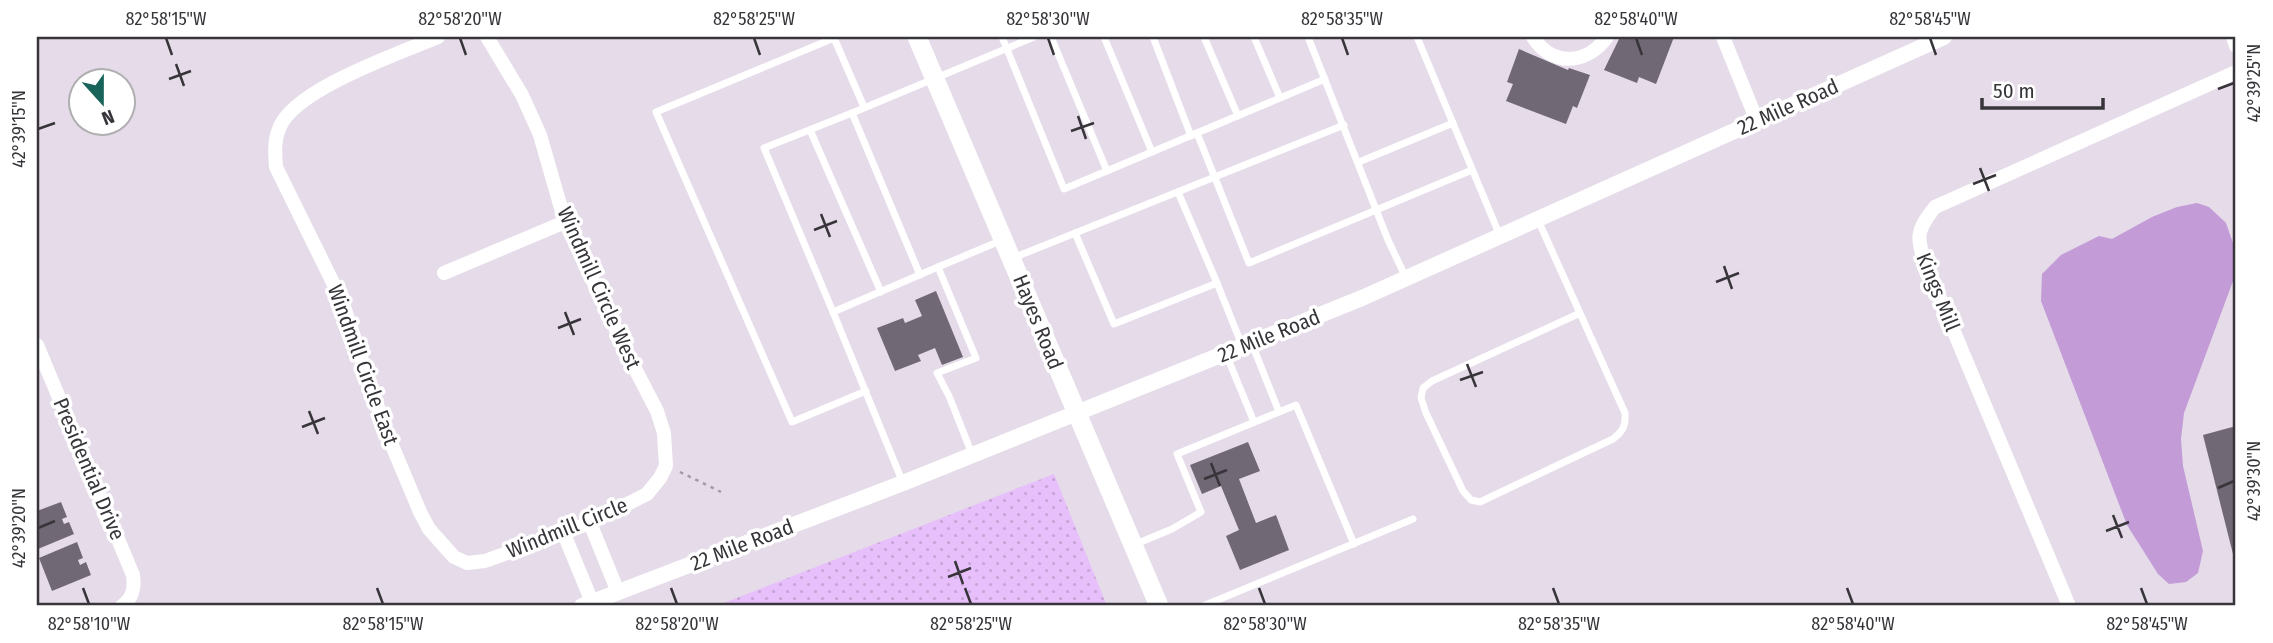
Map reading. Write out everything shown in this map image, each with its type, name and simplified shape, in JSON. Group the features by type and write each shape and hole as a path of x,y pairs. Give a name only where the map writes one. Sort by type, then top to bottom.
{"main road":[{"name":"Hayes Road","path":"918,37 1158,606"}],"street":[{"name":"Windmill Circle East","path":"438,37 310,95 291,111 279,127 275,147 276,167 342,301 386,431 420,512 429,529 454,557"},
{"name":"Windmill Circle West","path":"488,37 522,95 540,135 565,222 657,411 664,433 666,466"},
{"path":"1533,37 1549,54 1568,59 1584,57 1599,48 1607,37"},
{"path":"1723,37 1757,121"},
{"name":"22 Mile Road","path":"587,604 903,483 1247,346 1406,279 1944,37"},
{"path":"2233,37 2236,46"},
{"name":"Kings Mill","path":"2069,606 1926,265 1918,242 1923,222 1935,207 2236,72"},
{"path":"444,273 565,222"},
{"name":"Presidential Drive","path":"37,345 133,575 135,585 127,601"},
{"name":"Windmill Circle","path":"454,557 467,563 485,561 590,523 647,494 666,466"},
{"path":"590,523 618,592"},
{"path":"564,534 587,604"}],"lane":[{"path":"1002,37 1064,189 1325,79"},
{"path":"903,483 764,148 1034,37"},
{"path":"1051,37 1107,171"},
{"path":"1104,37 1152,152"},
{"path":"1153,37 1250,264 1472,170"},
{"path":"1204,37 1238,116"},
{"path":"1254,37 1280,99"},
{"path":"1308,37 1406,279"},
{"path":"1417,37 1500,237"},
{"path":"864,107 834,38 656,112 792,422 866,391"},
{"path":"852,113 920,275"},
{"path":"1359,162 1453,123"},
{"path":"1012,259 1344,125"},
{"path":"810,130 881,292"},
{"path":"1178,192 1217,284 1279,412"},
{"path":"1538,220 1578,314 1625,413 1626,423 1622,432 1613,439 1480,502 1471,500 1463,491 1426,412 1422,398 1423,388 1432,381 1578,314"},
{"path":"1075,233 1114,324 1217,284"},
{"path":"834,312 1004,240"},
{"path":"938,267 976,358 937,373 972,455"},
{"path":"1226,354 1254,422"},
{"path":"1132,545 1172,529 1201,512 1177,454 1296,405 1354,544"},
{"path":"1203,606 1413,519"}],"path":[{"path":"666,466 721,492"}],"shaded area":[{"path":"2197,203 2209,207 2226,223 2234,246 2236,273 2184,413 2181,439 2183,466 2203,551 2198,573 2186,582 2169,584 2158,574 2127,525 2041,301 2042,274 2061,255 2099,236 2112,239 2152,217 2177,207"},
{"path":"1054,474 1107,606 716,606"}],"building":[{"path":"1620,37 1674,37 1656,84 1639,77 1637,83 1604,70"},
{"path":"1519,49 1568,70 1569,68 1590,75 1577,108 1573,106 1566,124 1506,101 1513,84 1507,82"},
{"path":"936,291 963,357 942,365 935,348 918,355 921,361 895,371 877,328 903,318 905,323 922,316 915,300"},
{"path":"2236,426 2236,562 2235,562 2203,435"},
{"path":"1248,442 1260,471 1239,479 1256,523 1276,515 1289,550 1240,570 1226,536 1239,530 1221,486 1202,494 1190,465"},
{"path":"61,502 67,517 62,519 64,524 69,522 74,534 38,549 37,511"},
{"path":"77,542 83,558 78,560 80,565 86,562 91,575 52,591 39,558"}]}
